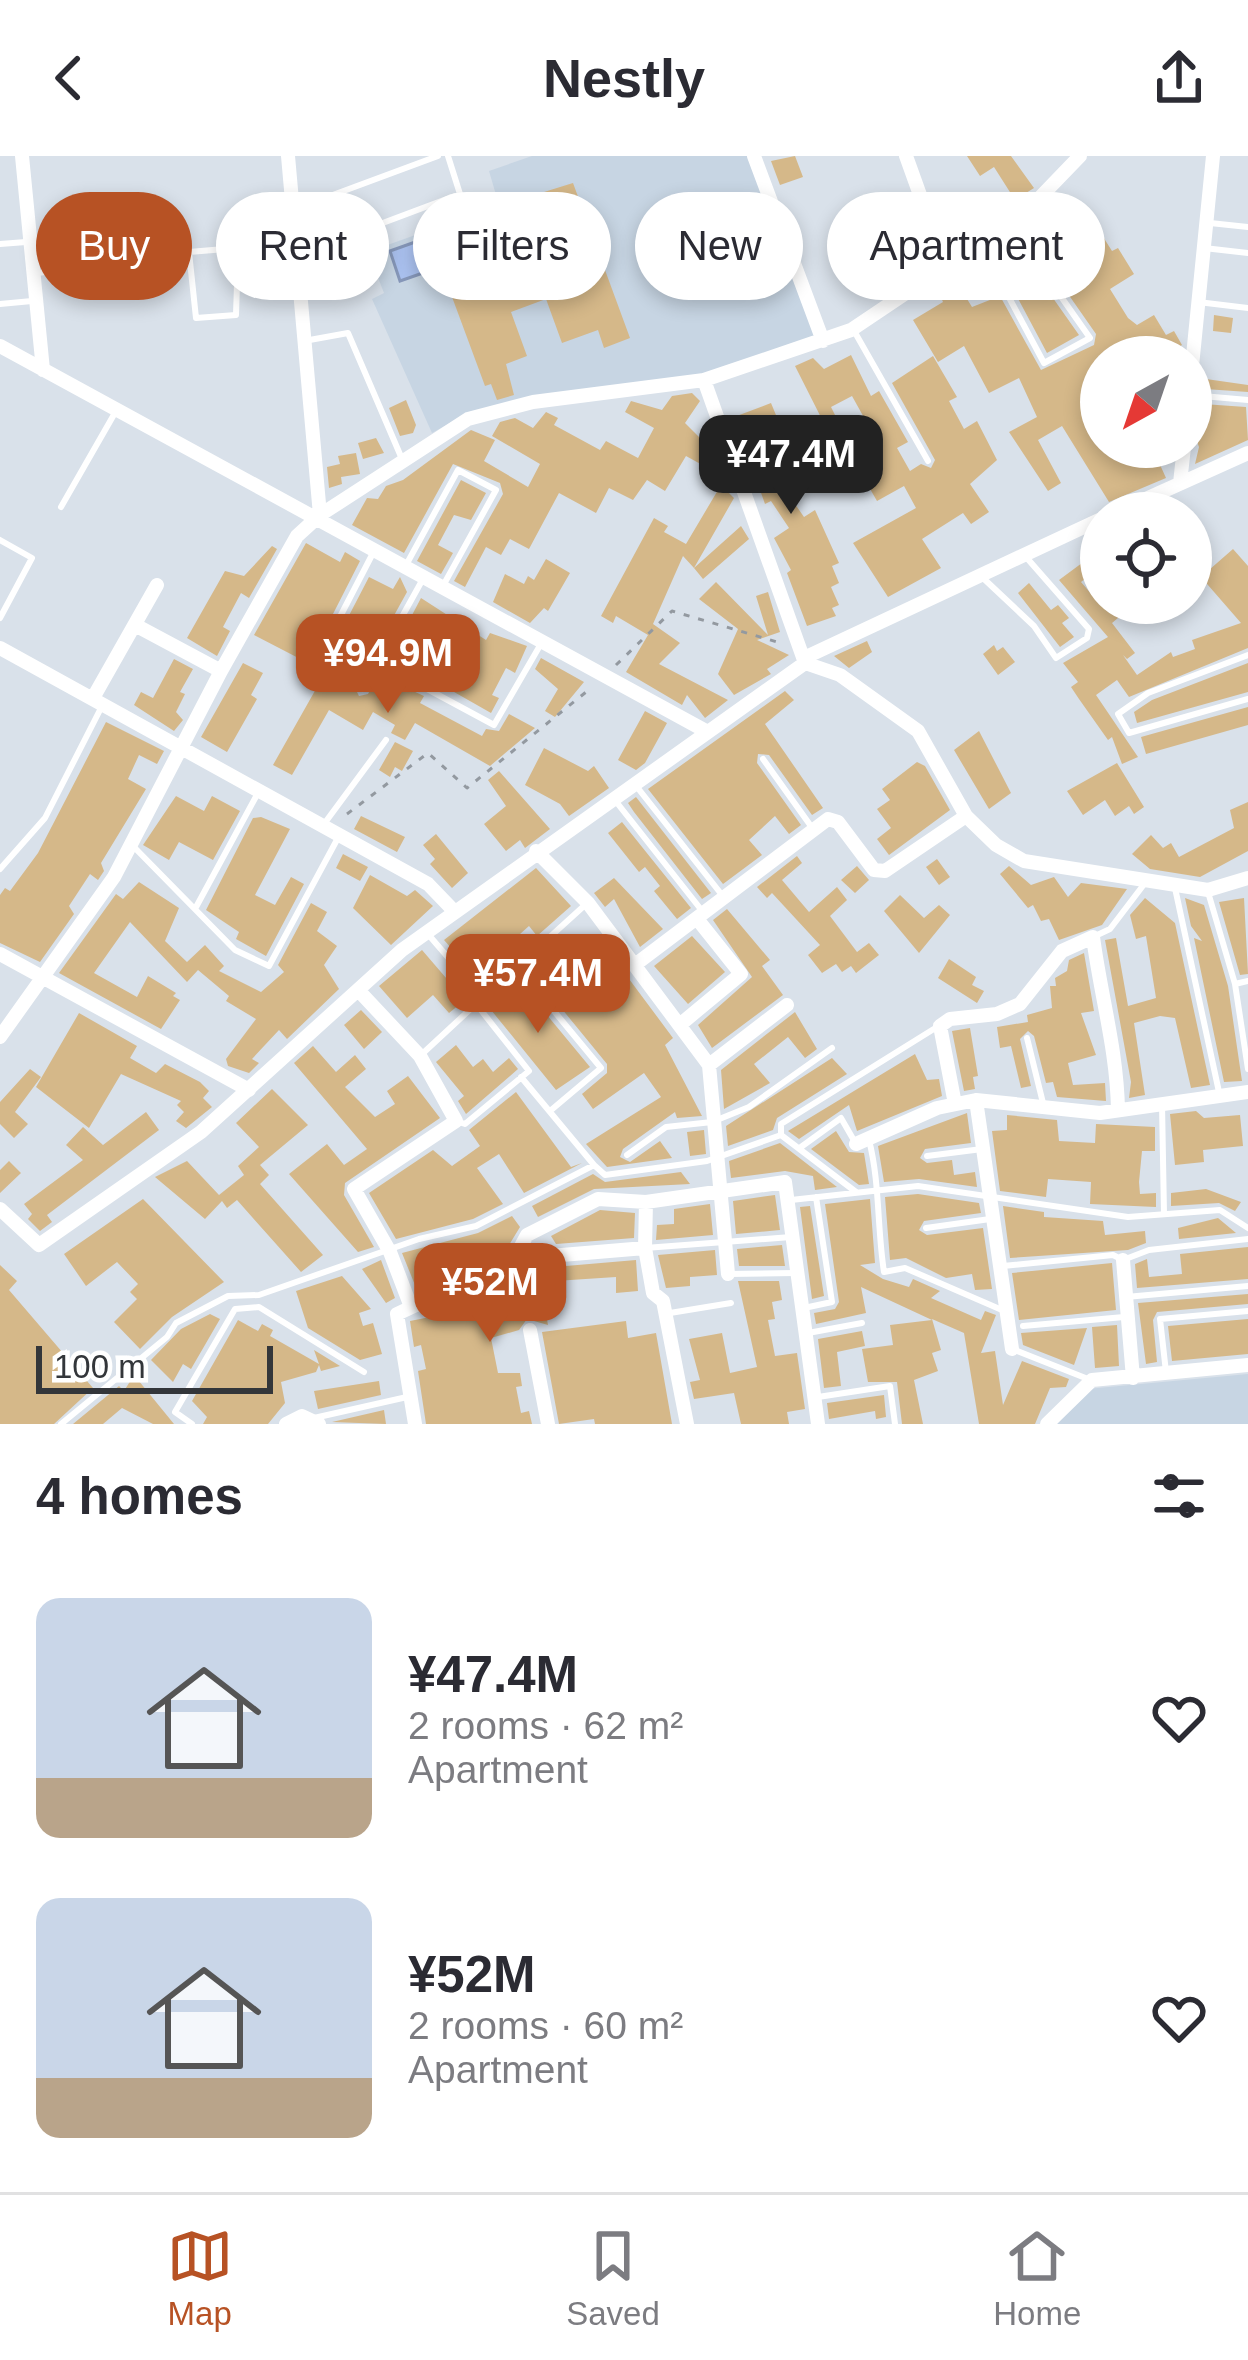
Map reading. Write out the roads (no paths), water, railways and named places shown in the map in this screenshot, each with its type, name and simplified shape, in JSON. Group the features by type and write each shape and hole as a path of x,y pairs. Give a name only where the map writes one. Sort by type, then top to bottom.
{"street":[{"path":"22,156 43,370"},
{"path":"287,156 290,192"},
{"path":"754,156 824,341"},
{"path":"905,156 918,192"},
{"path":"1042,192 1079,156"},
{"path":"1195,336 1213,156"},
{"path":"301,300 318,517"},
{"path":"0,1037 114,878 220,671 298,536 318,517 468,419 500,410 704,380 824,341 898,300"},
{"path":"0,346 704,730"},
{"path":"704,380 804,656 840,674 918,731 966,816 996,845 1024,861 1208,890 1248,878"},
{"path":"1160,492 1248,453"},
{"path":"1180,483 1182,468"},
{"path":"0,1209 39,1245 201,1132 426,932 804,656 1080,529"},
{"path":"98,701 157,585"},
{"path":"135,625 220,671"},
{"path":"0,648 428,884 454,911"},
{"path":"636,964 828,819 838,822 874,870 885,871 966,816"},
{"path":"536,851 588,903 709,1065 728,1274"},
{"path":"682,1023 741,974 701,917"},
{"path":"956,1104 940,1026 950,1018 997,1014 1021,1004 1062,951 1093,937 1105,1023 1117,1045 1118,1110"},
{"path":"0,954 249,1090"},
{"path":"359,991 420,1056 456,1121 354,1189 390,1252 411,1307"},
{"path":"709,1065 787,1005"},
{"path":"862,1141 976,1100 1068,1114 1248,1092"},
{"path":"976,1100 1012,1349"},
{"path":"514,1259 526,1235 598,1199 646,1202 785,1182 818,1424"},
{"path":"646,1202 645,1248 653,1293 663,1300 687,1424"},
{"path":"416,1424 397,1314 514,1259 645,1248"},
{"path":"1123,1259 1132,1378"},
{"path":"530,1330 548,1424"},
{"path":"1047,1424 1091,1380 1248,1365"},
{"path":"286,1424 302,1416 316,1421"}],"lane":[{"path":"341,192 438,156"},
{"path":"389,218 460,194 448,156"},
{"path":"1206,222 1248,227"},
{"path":"0,244 30,242"},
{"path":"1204,248 1248,253"},
{"path":"216,251 189,252 196,318 236,315 236,300"},
{"path":"1010,300 1044,363 1090,338 1063,300"},
{"path":"0,304 36,301"},
{"path":"1198,302 1248,308"},
{"path":"853,328 928,461"},
{"path":"304,341 348,333 402,459"},
{"path":"1212,397 1248,400"},
{"path":"62,507 116,410"},
{"path":"405,567 458,470 496,490 442,588"},
{"path":"0,541 32,558 0,617"},
{"path":"314,667 374,550"},
{"path":"980,574 1034,626 1056,658 1087,638 1089,629 1024,554"},
{"path":"362,689 424,578"},
{"path":"377,662 494,725 542,642"},
{"path":"1248,655 1148,693 1118,714 1129,733 1248,699"},
{"path":"0,869 45,818 98,701"},
{"path":"129,842 236,950 269,966 331,828 386,740"},
{"path":"763,759 813,829"},
{"path":"632,782 724,898"},
{"path":"195,909 260,789"},
{"path":"612,796 701,917"},
{"path":"1093,937 1110,929 1147,880"},
{"path":"1174,884 1220,1096"},
{"path":"1208,890 1235,984 1248,1069"},
{"path":"420,1056 588,903"},
{"path":"426,932 530,1071 465,1124 456,1121"},
{"path":"519,969 601,1068 550,1111"},
{"path":"1235,984 1248,981"},
{"path":"781,1135 781,1124 940,1026"},
{"path":"1027,1038 1043,1107"},
{"path":"627,1155 666,1127 712,1122 778,1091 832,1048"},
{"path":"521,1077 605,1175 716,1159 781,1135"},
{"path":"1162,1104 1164,1214"},
{"path":"800,1147 842,1118 862,1141 880,1180 876,1189 884,1272 904,1268 1006,1311"},
{"path":"781,1135 856,1192"},
{"path":"926,1156 982,1149"},
{"path":"61,1424 167,1337 176,1323 228,1296 259,1294 476,1226 594,1165"},
{"path":"787,1201 918,1186 1128,1217 1220,1210 1248,1228"},
{"path":"800,1309 832,1302 816,1197"},
{"path":"926,1228 990,1219"},
{"path":"645,1248 791,1238"},
{"path":"998,1266 1123,1259 1149,1250 1248,1239"},
{"path":"728,1274 795,1273"},
{"path":"1126,1297 1248,1286"},
{"path":"666,1314 730,1303"},
{"path":"192,1424 175,1412 235,1309 244,1305 259,1307 364,1372"},
{"path":"1166,1375 1160,1319 1248,1311"},
{"path":"1023,1326 1128,1317"},
{"path":"804,1334 862,1323"},
{"path":"1012,1349 1091,1380"},
{"path":"814,1398 890,1386 895,1424"},
{"path":"316,1421 410,1396"}],"water":[{"path":"413,243 413,276 400,281 390,251"}]}
